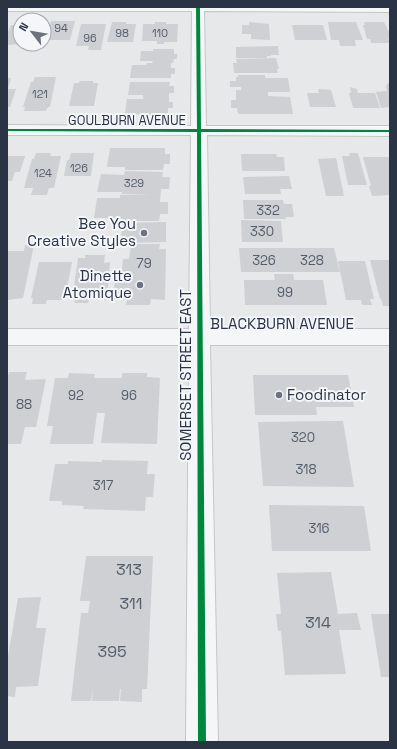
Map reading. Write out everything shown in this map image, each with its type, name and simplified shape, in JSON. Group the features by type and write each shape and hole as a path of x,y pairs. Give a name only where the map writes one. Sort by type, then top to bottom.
{"street":[{"path":"7,7 390,8"},
{"name":"SOMERSET STREET EAST","path":"198,7 198,337 202,742"},
{"name":"GOULBURN AVENUE","path":"7,130 390,132"},
{"name":"BLACKBURN AVENUE","path":"7,337 390,337"}],"building":[{"path":"52,21 75,21 70,40 52,40"},
{"path":"112,22 136,24 133,42 107,42"},
{"path":"155,22 178,24 177,42 164,42 164,44 157,44 157,41 142,41 143,24 155,24"},
{"path":"249,22 269,24 270,40 251,39 251,34 242,34 242,25 249,25"},
{"path":"328,22 356,22 363,40 355,40 356,46 340,46 339,40 331,40"},
{"path":"364,22 384,22 390,34 390,38 388,38 390,43 371,43 370,39 367,39 363,25 365,25"},
{"path":"81,24 106,24 101,50 88,50 89,46 76,46"},
{"path":"12,25 12,45 7,45 7,34"},
{"path":"292,25 323,25 327,40 295,40"},
{"path":"278,46 279,55 267,56 267,58 236,58 236,47"},
{"path":"153,49 174,49 174,54 177,54 177,59 174,59 173,63 171,63 171,68 175,68 175,74 171,74 171,78 130,78 132,65 146,65 147,63 152,63 153,61 140,61 141,51 153,51"},
{"path":"276,58 279,69 277,69 278,73 234,73 233,63 237,63 236,59"},
{"path":"238,75 265,75 265,78 288,78 290,92 268,92 268,96 290,97 293,114 238,114 237,108 231,108 231,100 236,100 236,90 241,90 241,87 230,87 230,81 236,81 236,77 238,77"},
{"path":"35,77 56,77 50,107 48,107 46,111 24,111 25,107 23,107 31,82 33,82"},
{"path":"7,78 11,78 8,89 16,89 10,107 7,107"},
{"path":"79,81 93,81 93,83 98,83 94,106 69,106 74,83 79,83"},
{"path":"130,82 170,82 169,86 174,86 174,93 169,93 169,102 173,102 173,108 168,108 168,115 125,114 127,99 143,99 143,95 128,95"},
{"path":"390,83 390,107 381,108 376,92 387,91 386,86"},
{"path":"350,87 357,89 358,93 375,93 380,108 353,108 349,93 351,93"},
{"path":"318,89 331,90 336,107 310,107 307,93 319,93"},
{"path":"110,148 165,148 165,154 170,154 170,164 164,164 163,170 125,170 125,167 107,167"},
{"path":"36,153 51,153 50,156 61,156 54,188 49,188 47,195 31,195 33,188 24,188 32,159 34,159"},
{"path":"71,153 94,153 91,176 64,176 67,160 69,160"},
{"path":"349,153 358,153 367,185 348,185 342,156 350,156"},
{"path":"241,154 276,154 277,157 284,157 285,171 242,171"},
{"path":"7,156 25,156 20,172 15,172 12,181 7,181"},
{"path":"363,157 390,157 390,195 372,196 369,186 371,186"},
{"path":"336,158 344,196 326,196 318,159"},
{"path":"125,171 163,172 162,177 170,177 169,189 161,189 160,202 168,202 168,214 160,214 159,221 118,221 118,218 94,218 97,198 120,198 120,195 152,195 122,194 122,192 97,192 101,174 124,175"},
{"path":"289,176 292,189 280,189 281,194 245,194 243,177"},
{"path":"243,200 283,200 284,204 292,204 294,217 286,217 286,219 244,219"},
{"path":"241,220 281,221 283,242 242,242"},
{"name":"Bee You Creative Styles","path":"166,222 166,242 121,243 122,223"},
{"name":"Dinette Atomique","path":"131,244 160,244 159,249 166,249 165,300 151,299 150,305 126,305 127,300 113,300 116,270 122,270 123,259 129,259"},
{"path":"25,245 34,245 23,298 8,300 7,251 24,251"},
{"path":"239,248 334,248 340,272 241,272"},
{"path":"85,255 105,255 104,263 110,262 107,300 89,300 88,303 74,303 75,300 72,300 78,258 85,258"},
{"path":"370,260 390,260 390,306 383,306"},
{"path":"338,261 365,261 374,299 370,299 372,305 362,305 361,300 346,300"},
{"path":"39,262 72,262 65,298 62,298 62,300 47,300 46,304 32,304 33,298 31,298"},
{"path":"274,274 293,274 294,280 323,280 327,305 245,305 244,280 275,280"},
{"path":"9,372 27,372 25,380 46,379 36,427 25,427 21,444 7,444 7,379"},
{"path":"69,373 95,374 94,378 122,378 122,373 147,373 147,377 160,378 157,444 101,443 105,413 97,413 93,444 50,444 53,426 47,426 55,378 68,378"},
{"path":"253,375 348,375 354,407 316,407 317,415 255,415"},
{"path":"343,421 354,487 263,486 258,422"},
{"path":"102,460 148,461 147,474 155,474 153,497 146,497 145,511 83,509 84,506 62,505 62,501 49,501 55,464 68,464 68,461 102,462"},
{"path":"269,505 364,506 371,551 272,551"},
{"path":"86,556 153,556 147,689 142,689 142,702 120,701 121,689 119,701 92,701 93,689 91,701 71,701 81,613 88,613 90,601 80,601"},
{"path":"331,572 338,614 357,613 361,630 339,630 346,674 285,675 281,631 278,631 276,614 281,614 277,573"},
{"path":"41,597 36,628 46,628 38,686 16,687 15,697 7,696 7,662 18,598"},
{"path":"371,614 390,614 390,677 381,677"}],"cycle path":[{"path":"198,7 202,742"},
{"path":"7,130 390,131"}],"place":[{"name":"Bee You Creative Styles","path":"144,233"},
{"name":"Dinette Atomique","path":"140,285"},
{"name":"Foodinator","path":"279,395"}]}
